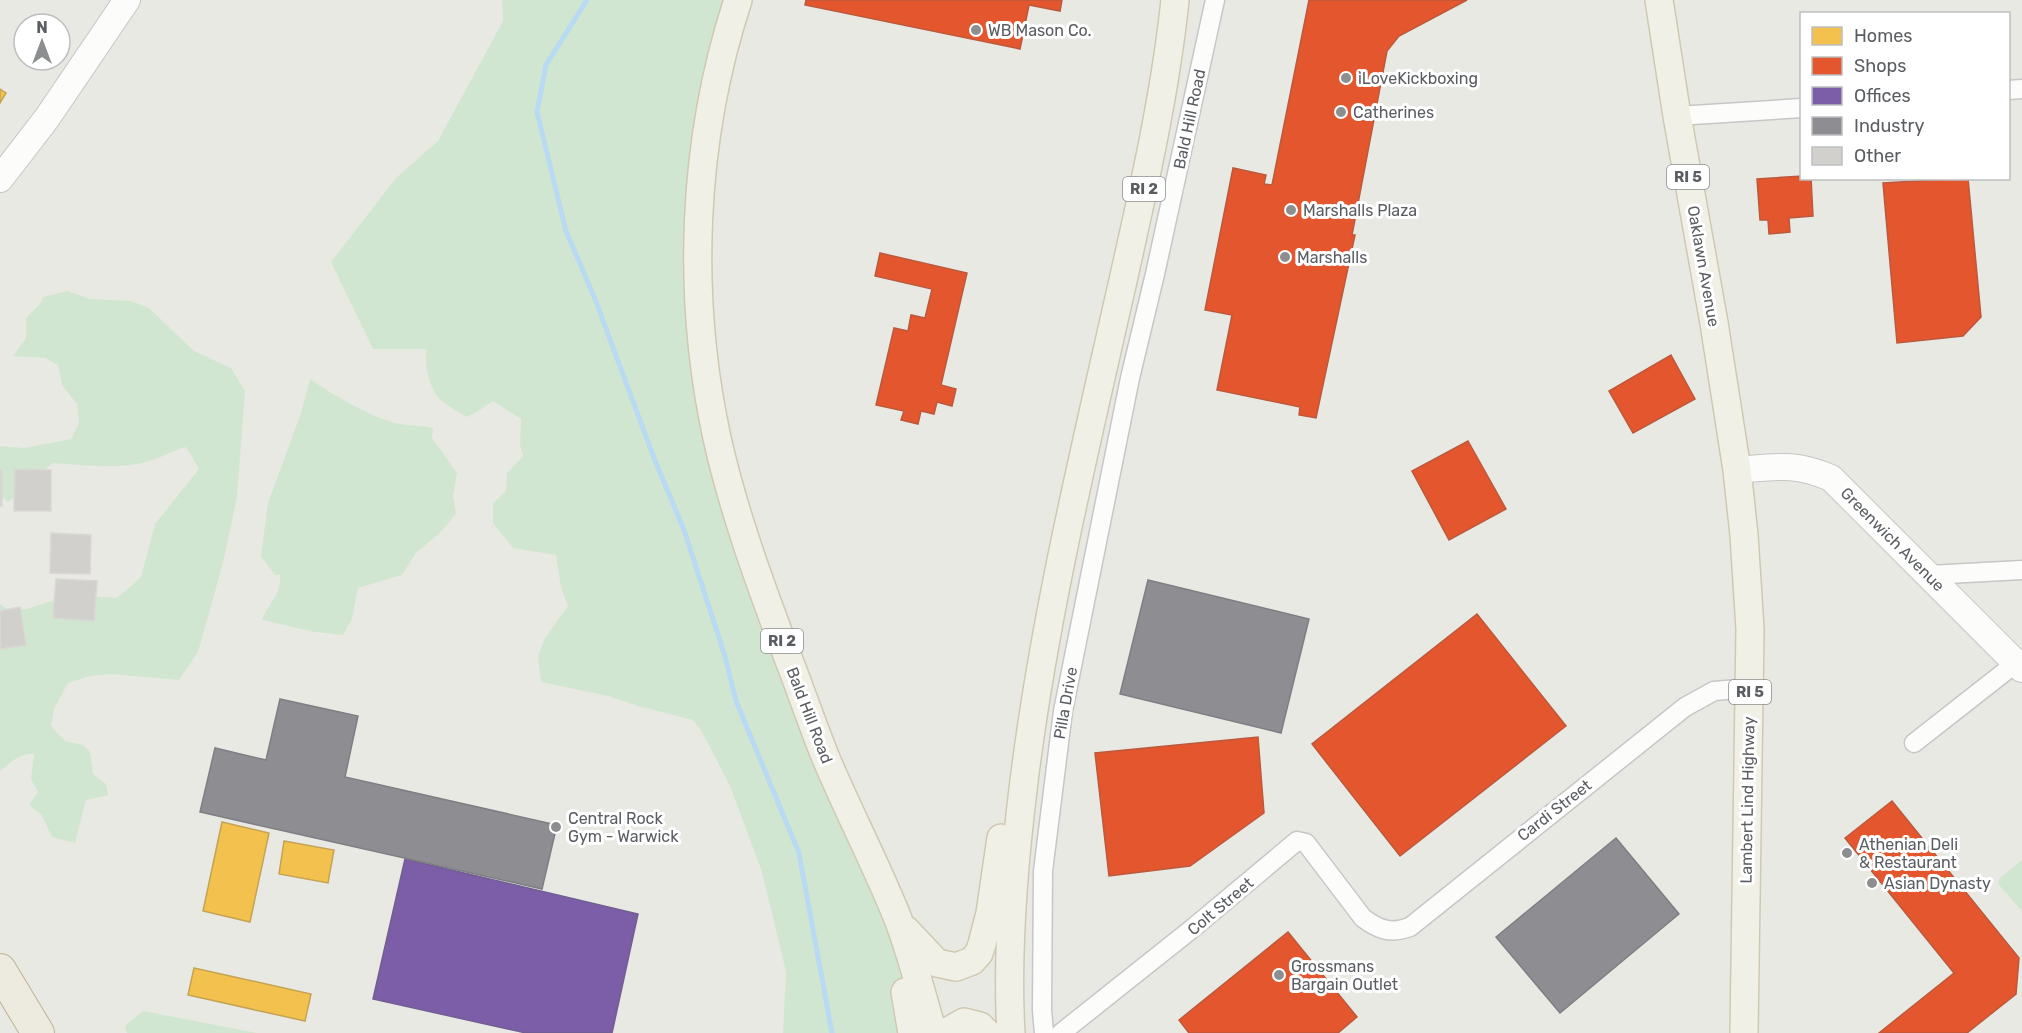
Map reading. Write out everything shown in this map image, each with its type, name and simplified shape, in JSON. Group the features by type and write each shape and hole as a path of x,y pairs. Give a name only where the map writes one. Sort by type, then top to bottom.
{"highway":[{"path":"0,970 38,1033"}],"main road":[{"name":"Bald Hill Road","path":"736,0 719,62 701,174 698,254 701,339 708,389 732,495 764,595 826,757 898,920 933,1033"},
{"name":"RI 2","path":"1011,1033 1014,859 1034,705 1055,588 1143,189 1171,44 1175,0"},
{"name":"Oaklawn Avenue","path":"1659,0 1719,354"},
{"name":"Lambert Lind Highway","path":"1719,354 1737,470 1750,628 1744,1033"},
{"path":"898,920 927,955 937,963 956,967 972,961 979,953 990,913 995,871 1029,690 1055,588"},
{"path":"882,885 912,1033"},
{"path":"945,1033 964,1022 972,1022 987,1033"}],"street":[{"path":"0,179 47,118 127,0"},
{"name":"Bald Hill Road","path":"1130,378 1215,0"},
{"path":"1677,116 1800,108"},
{"name":"Pilla Drive","path":"1044,1033 1042,906 1058,738 1069,672 1130,378"},
{"name":"Greenwich Avenue","path":"1737,470 1793,466 1814,470 1831,478 2019,666"},
{"path":"1929,575 2022,570"},
{"path":"1914,743 2019,666"},
{"name":"Cardi Street","path":"1363,918 1374,927 1387,931 1410,927 1685,707 1714,691 1750,688"},
{"name":"Colt Street","path":"1061,1033 1193,928 1297,841 1306,843 1363,918"}],"green space":[{"path":"502,0 737,0 703,161 720,452 891,909 913,1033 783,1033 786,972 762,872 730,786 701,730 693,720 608,696 541,682 538,656 545,638 568,606 561,587 556,555 513,548 493,523 493,503 506,491 507,473 523,456 520,445 521,419 493,401 466,417 444,403 438,397 430,380 426,367 427,349 373,349 331,262 396,178 438,141 503,21"},
{"path":"67,291 90,299 131,301 149,308 194,351 231,368 245,391 237,497 223,563 198,652 179,680 111,674 90,676 68,683 54,709 51,726 65,741 83,745 90,752 93,774 106,784 108,795 86,800 75,843 52,837 41,814 29,805 38,792 31,779 34,754 12,761 0,771 0,604 8,610 27,609 70,595 117,598 141,577 155,524 199,469 186,447 153,460 132,465 98,466 53,463 8,502 0,495 0,446 24,448 71,439 79,423 77,404 62,385 58,365 45,358 13,356 26,338 26,318 40,304 43,297"},
{"path":"310,379 341,399 377,417 400,424 433,428 432,438 457,473 453,496 456,514 439,534 416,553 402,575 358,588 352,619 343,635 315,632 262,620 277,594 280,582 280,575 275,575 261,556 268,503 301,413"},
{"path":"2022,860 2022,911 1998,884 2000,878"},
{"path":"143,1011 257,1033 127,1033 125,1026"}],"building: Homes":[{"path":"0,89 6,93 0,103"},
{"path":"222,822 269,833 250,922 203,911"},
{"path":"284,841 334,850 328,883 279,874"},
{"path":"194,968 311,994 305,1021 188,995"}],"building: Shops":[{"name":"WB Mason Co.","path":"806,0 1062,0 1060,11 1029,5 1020,49 805,5"},
{"name":"Marshalls Plaza","path":"1309,0 1467,0 1399,36 1387,51 1352,235 1355,235 1316,418 1299,415 1300,407 1217,390 1232,315 1205,310 1233,168 1266,175 1264,184 1272,185"},
{"path":"1800,176 1800,180 1811,180 1813,216 1789,218 1790,232 1769,234 1768,220 1760,220 1757,179"},
{"path":"1968,180 1981,317 1963,336 1897,343 1883,183"},
{"path":"880,253 967,273 941,385 956,389 952,406 937,402 934,414 921,411 918,424 901,420 904,411 876,405 894,328 908,331 911,315 925,318 932,289 875,276"},
{"path":"1671,355 1695,399 1633,433 1609,391"},
{"path":"1468,441 1506,509 1449,540 1412,471"},
{"path":"1477,614 1566,726 1400,856 1312,744"},
{"path":"1258,737 1264,813 1190,866 1109,876 1095,753"},
{"path":"1892,801 2019,958 2016,994 1967,1033 1879,1033 1954,973 1845,838"},
{"name":"Grossmans Bargain Outlet","path":"1288,932 1357,1017 1338,1033 1189,1033 1179,1020"}],"building: Offices":[{"path":"405,859 638,914 612,1033 526,1033 373,999"}],"building: Industry":[{"path":"1148,580 1309,619 1281,733 1120,694"},
{"path":"280,699 358,716 345,777 557,825 542,889 200,812 215,748 266,760"},
{"path":"1616,838 1679,914 1560,1013 1496,937"}],"building: Other":[{"path":"15,469 51,470 51,511 14,511"},
{"path":"0,470 2,470 2,506 0,506"},
{"path":"51,533 91,535 90,574 50,573"},
{"path":"56,579 97,581 94,621 53,618"},
{"path":"20,607 26,645 0,649 0,611"}],"waterway":[{"path":"587,0 546,65 537,112 566,231 595,299 654,458 684,530 724,653 736,701 799,853 832,1033"}],"place":[{"name":"WB Mason Co.","path":"976,30"},
{"name":"iLoveKickboxing","path":"1346,78"},
{"name":"Catherines","path":"1341,112"},
{"name":"Marshalls Plaza","path":"1291,210"},
{"name":"Marshalls","path":"1285,257"},
{"name":"Central Rock Gym - Warwick","path":"556,827"},
{"name":"Athenian Deli & Restaurant","path":"1847,853"},
{"name":"Asian Dynasty","path":"1872,883"},
{"name":"Grossmans Bargain Outlet","path":"1279,975"}]}
